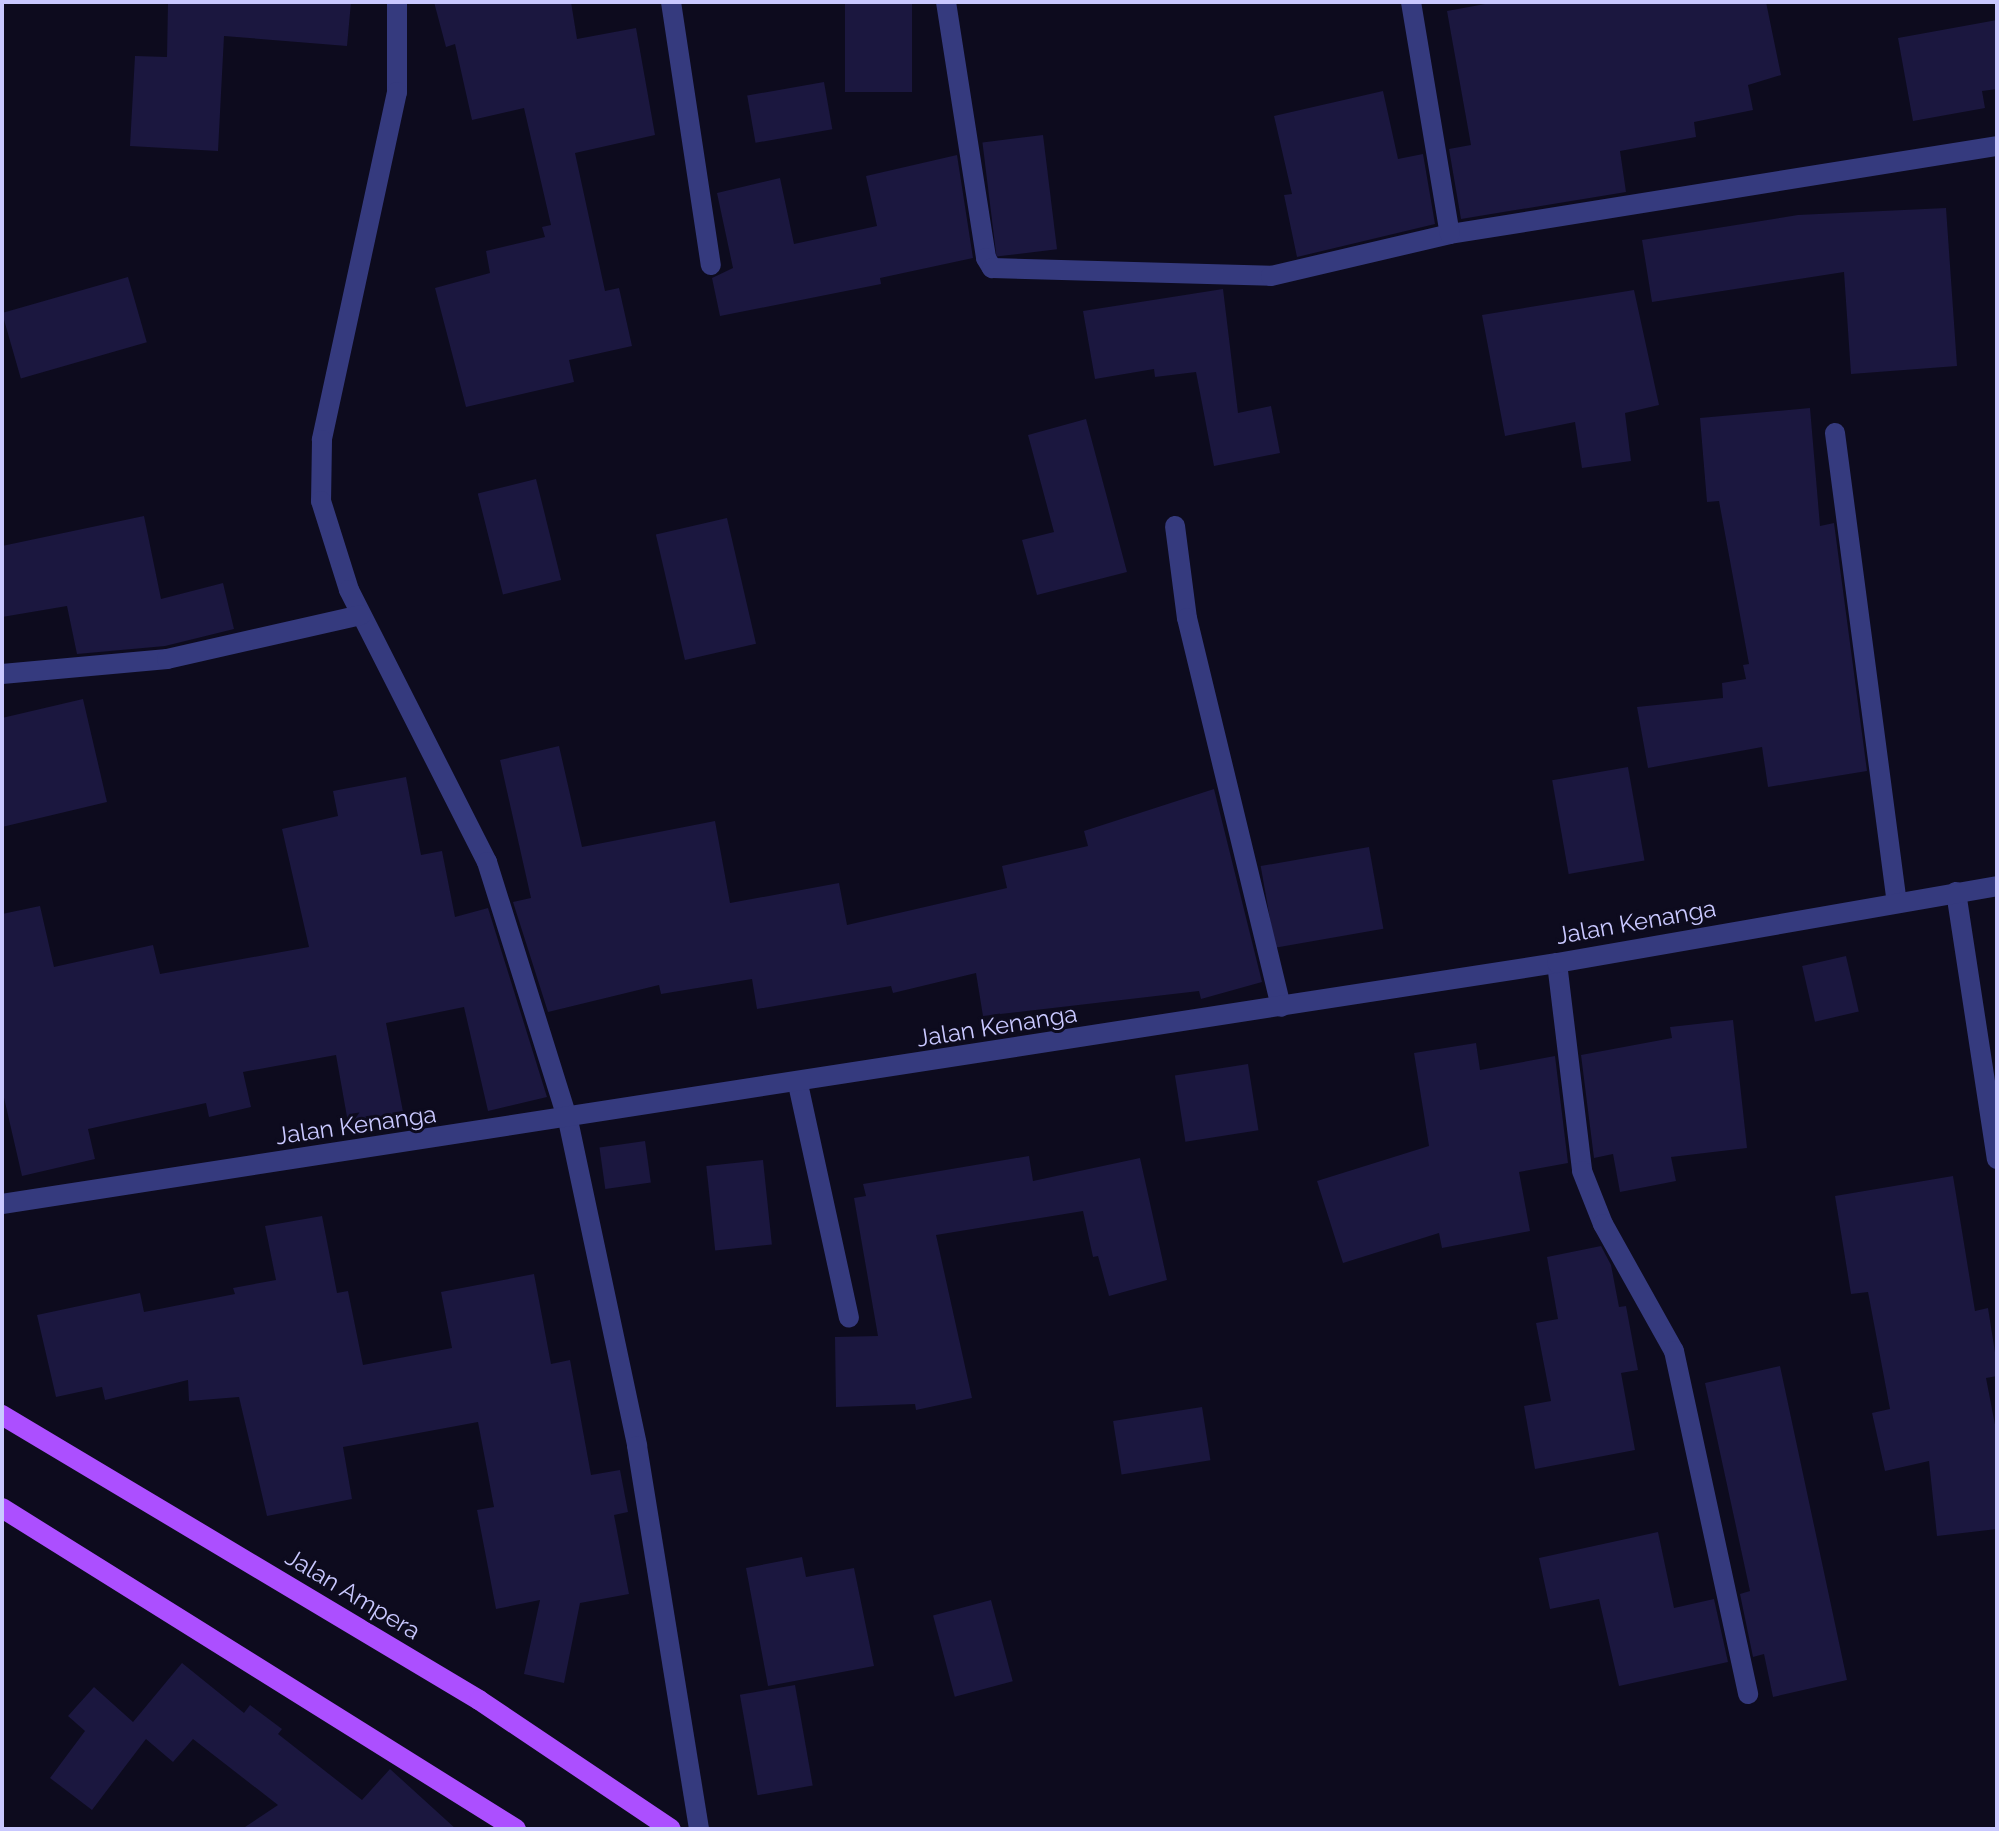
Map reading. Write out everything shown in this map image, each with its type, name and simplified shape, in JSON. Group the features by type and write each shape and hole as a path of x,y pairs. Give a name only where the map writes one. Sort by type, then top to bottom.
{"main road":[{"name":"Jalan Ampera","path":"2,1415 479,1700 671,1829"},
{"path":"2,1508 516,1829"}],"street":[{"path":"397,2 397,92 322,440 321,501 361,615 487,862 568,1120 637,1446 699,1829"},
{"path":"671,2 711,265"},
{"path":"946,2 986,258 992,268 1271,276 1450,234 1997,146"},
{"path":"1411,2 1450,234"},
{"path":"1835,433 1897,901"},
{"path":"1175,526 1187,618 1281,1007"},
{"path":"2,674 167,659 361,615"},
{"name":"Jalan Kenanga","path":"2,1204 798,1084 1557,963 1897,901 1997,886"},
{"path":"1956,892 1997,1159"},
{"path":"1557,963 1582,1171 1603,1224 1674,1351 1748,1694"},
{"path":"798,1084 849,1317"}],"building":[{"path":"168,2 351,2 347,46 224,36 218,151 130,146 135,56 167,57"},
{"path":"434,2 571,2 577,39 636,28 655,135 575,153 605,291 619,288 632,346 569,360 574,382 466,407 435,288 490,273 486,251 545,237 542,227 551,225 524,108 472,120 455,44 446,47"},
{"path":"845,2 912,2 912,92 845,92"},
{"path":"1496,2 1766,2 1781,75 1748,85 1753,110 1694,122 1696,137 1620,151 1626,192 1461,219 1449,149 1471,145 1447,11"},
{"path":"1997,20 1997,89 1982,91 1985,108 1913,121 1898,38"},
{"path":"824,82 832,129 756,143 747,96"},
{"path":"1383,91 1398,159 1423,154 1435,224 1297,257 1284,195 1292,194 1274,116"},
{"path":"1043,135 1057,249 996,257 982,142"},
{"path":"957,155 973,258 880,278 881,284 720,316 712,278 733,268 717,193 780,178 794,244 877,226 866,176"},
{"path":"1946,208 1957,366 1851,374 1844,272 1652,302 1642,240 1798,215"},
{"path":"128,277 147,342 21,378 2,313"},
{"path":"1223,289 1238,413 1271,406 1280,453 1214,466 1196,372 1155,377 1154,369 1095,379 1083,311"},
{"path":"1634,290 1659,405 1625,413 1631,461 1582,468 1575,422 1505,436 1482,315"},
{"path":"1810,408 1820,526 1834,523 1867,771 1768,787 1762,747 1648,768 1637,707 1723,698 1722,683 1746,679 1743,665 1749,664 1719,501 1707,502 1700,418"},
{"path":"1086,419 1127,572 1037,595 1022,540 1054,532 1028,435"},
{"path":"536,479 561,580 503,594 478,494"},
{"path":"144,516 161,599 223,583 234,629 165,646 77,654 67,606 2,617 2,546"},
{"path":"727,518 756,644 685,660 656,534"},
{"path":"83,699 107,802 2,827 2,718"},
{"path":"559,746 582,847 715,821 730,903 839,883 847,925 1007,888 1002,866 1088,846 1084,831 1214,789 1262,982 1201,999 1199,991 983,1016 976,973 893,993 891,986 757,1009 752,979 661,994 659,985 548,1012 513,902 531,898 500,760"},
{"path":"1628,767 1644,861 1569,874 1552,780"},
{"path":"406,777 421,855 442,851 455,917 488,908 547,1097 488,1111 464,1007 386,1023 404,1117 349,1128 336,1055 243,1072 251,1107 209,1117 206,1103 88,1129 95,1159 22,1176 2,1089 2,914 40,906 54,967 153,945 160,974 309,947 282,829 338,816 333,791"},
{"path":"1369,847 1383,929 1275,948 1261,866"},
{"path":"1846,956 1859,1012 1815,1022 1802,966"},
{"path":"1733,1020 1747,1148 1671,1157 1676,1181 1620,1192 1613,1154 1594,1158 1581,1055 1672,1038 1670,1027"},
{"path":"1476,1043 1480,1070 1555,1056 1568,1163 1519,1172 1530,1231 1442,1248 1439,1233 1343,1263 1317,1181 1429,1146 1414,1053"},
{"path":"1248,1064 1258,1130 1185,1142 1175,1076"},
{"path":"645,1141 651,1183 605,1189 599,1147"},
{"path":"1029,1156 1033,1181 1140,1158 1167,1280 1109,1296 1098,1256 1093,1257 1083,1211 936,1235 972,1398 916,1410 915,1404 836,1407 835,1337 878,1336 854,1198 866,1196 863,1184"},
{"path":"763,1160 772,1245 715,1250 706,1166"},
{"path":"1953,1176 1975,1311 1988,1308 1997,1365 1997,1376 1986,1378 1997,1435 1997,1529 1937,1536 1929,1461 1885,1471 1872,1413 1890,1409 1868,1292 1851,1294 1835,1196"},
{"path":"322,1216 337,1293 348,1291 363,1365 452,1348 441,1292 534,1274 551,1364 570,1360 591,1475 620,1470 628,1512 614,1515 629,1594 580,1603 564,1683 524,1674 540,1600 496,1609 477,1510 494,1507 478,1422 343,1447 352,1499 267,1516 239,1397 189,1401 188,1380 105,1400 102,1387 56,1397 37,1315 140,1293 144,1312 235,1294 233,1288 276,1280 265,1226"},
{"path":"1601,1246 1611,1265 1619,1307 1626,1306 1638,1370 1621,1373 1635,1450 1535,1469 1524,1406 1551,1401 1536,1323 1558,1319 1547,1257"},
{"path":"1780,1366 1847,1680 1773,1697 1764,1654 1753,1657 1740,1594 1750,1591 1705,1383"},
{"path":"1202,1407 1210,1460 1122,1474 1113,1421"},
{"path":"1658,1532 1674,1608 1714,1599 1728,1662 1619,1686 1599,1599 1550,1609 1539,1558"},
{"path":"802,1557 806,1577 854,1568 874,1666 768,1686 746,1568"},
{"path":"991,1600 1013,1681 955,1697 933,1616"},
{"path":"182,1663 244,1713 250,1705 282,1729 278,1734 362,1800 390,1769 456,1829 242,1829 278,1805 193,1739 173,1762 146,1739 92,1810 50,1778 85,1731 68,1716 94,1687 133,1722"},
{"path":"795,1685 813,1785 758,1795 740,1695"}]}
